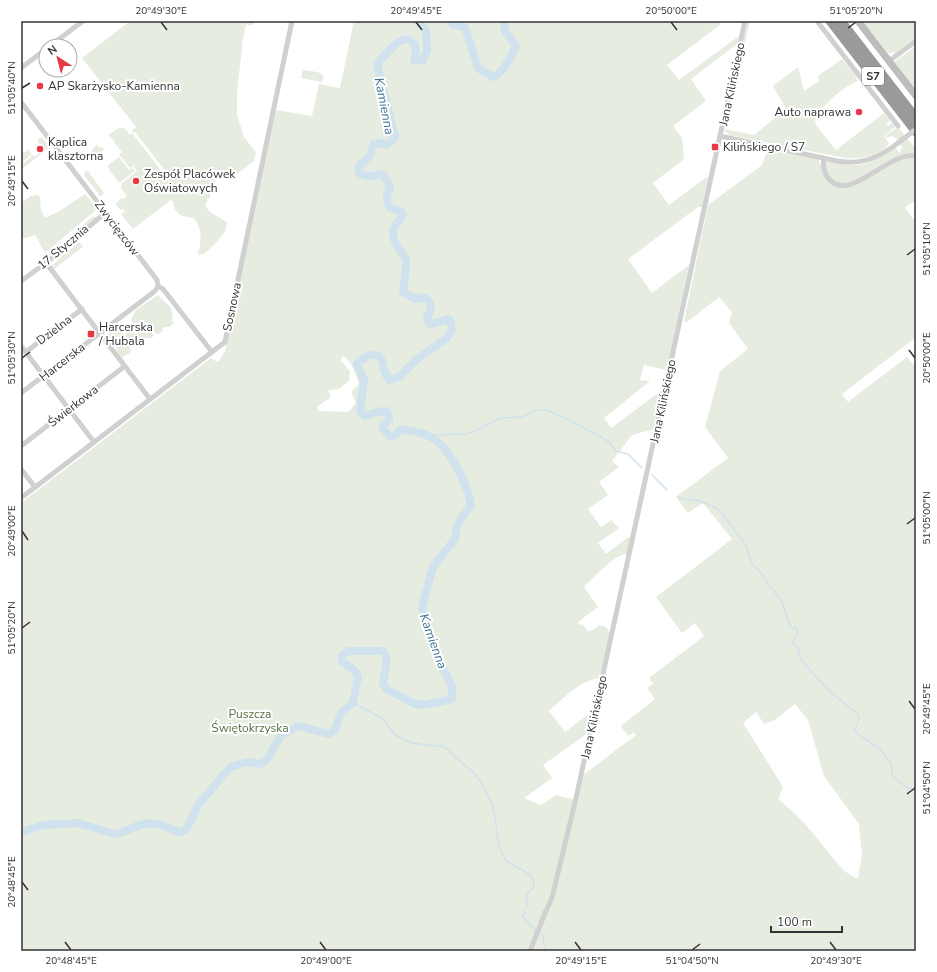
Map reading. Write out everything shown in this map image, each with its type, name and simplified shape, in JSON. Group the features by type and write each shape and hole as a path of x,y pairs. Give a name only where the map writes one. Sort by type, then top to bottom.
{"highway":[{"name":"S7","path":"830,21 916,130"},
{"name":"S7","path":"841,21 916,118"}],"street":[{"path":"61,38 83,21"},
{"name":"Sosnowa","path":"21,498 225,342 292,21"},
{"name":"Jana Kilińskiego","path":"530,951 552,898 580,780 745,21"},
{"path":"817,21 898,126"},
{"path":"858,21 916,96"},
{"path":"889,61 916,41"},
{"path":"21,68 38,55"},
{"name":"Zwycięzców","path":"21,102 157,280 158,286 163,289 212,352"},
{"path":"720,136 845,162 863,162 877,157 916,130"},
{"path":"824,158 823,167 826,174 833,183 841,186 854,183 900,158 916,156"},
{"name":"17 Stycznia","path":"21,282 105,213"},
{"path":"46,263 150,399"},
{"name":"Harcerska","path":"21,393 155,291 158,286"},
{"name":"Dzielna","path":"26,352 82,309"},
{"path":"21,346 94,442"},
{"name":"Świerkowa","path":"21,446 125,366"},
{"path":"21,469 35,488"}],"green space":[{"path":"130,21 255,21 253,25 246,25 243,38 237,92 237,115 244,137 256,152 254,161 237,174 219,177 213,184 210,197 205,205 210,212 227,222 225,232 205,253 198,255 200,231 194,218 178,213 172,199 133,229 121,214 124,213 123,209 120,210 115,203 117,202 119,204 118,201 120,200 122,202 120,199 124,199 127,196 120,187 122,186 121,184 137,171 134,167 136,164 130,168 119,154 122,152 109,134 119,128 124,128 130,135 132,133 163,173 166,172 135,132 133,133 132,131 136,127 82,58"},
{"name":"Puszcza Świętokrzyska","path":"354,21 719,21 721,24 667,65 679,80 739,36 738,43 691,79 706,101 673,126 682,138 684,159 653,183 669,205 708,176 702,207 698,207 628,259 652,293 689,265 667,370 644,365 640,380 650,381 604,418 611,428 662,390 654,429 632,435 612,461 619,467 599,482 608,495 588,509 601,527 611,520 619,528 598,543 606,554 627,538 631,537 627,554 622,555 610,562 584,587 598,607 578,622 588,631 593,630 599,625 606,627 610,633 599,678 578,686 549,711 565,732 590,713 585,735 543,765 552,778 524,798 541,805 556,795 576,800 583,775 636,735 634,732 628,736 621,726 655,699 647,688 653,684 649,678 704,636 695,623 682,633 656,597 732,539 703,503 688,513 676,497 728,458 705,427 720,371 748,349 729,323 732,312 719,297 687,322 684,321 708,205 762,165 768,148 818,159 828,181 836,186 842,187 901,159 916,158 916,201 905,208 916,222 916,337 842,394 848,402 907,357 913,364 916,362 916,951 21,951 21,503 211,358 217,362 219,361 225,351 276,110 312,116 319,84 340,88","holes":["343,356 351,365 359,384 351,392 356,402 349,412 318,411 318,406 331,397 328,390 339,389 349,381 350,371 341,361","795,704 808,720 824,776 859,824 862,854 858,879 844,871 806,825 778,799 783,787 743,723 756,712 764,724 775,720"]},
{"path":"748,21 750,21 744,47 742,46"},
{"path":"862,21 916,21 916,38 895,53 889,54"},
{"path":"916,46 916,92 894,62"},
{"path":"842,59 857,77 856,78 858,81 834,97 823,108 815,120 816,125 836,150 884,113 890,120 886,125 888,126 892,123 895,127 884,136 889,143 885,148 869,156 845,158 730,135 724,130 754,135 786,109 773,86 798,67 804,91 819,81 818,76"},
{"path":"303,70 322,74 324,76 322,82 301,78"},
{"path":"898,127 916,149 916,155 911,154 850,183 838,183 830,178 825,168 827,162 846,165 860,165 878,159 895,148 900,153 902,147 897,139 892,136 887,138 885,136"},
{"path":"42,137 50,147 21,170 21,165 33,155 34,157 44,150 37,140"},
{"path":"97,145 100,148 102,147 104,150 97,158 91,150"},
{"path":"27,149 32,154 21,163 21,155 24,152 27,152"},
{"path":"119,157 129,170 133,168 135,171 119,183 107,166"},
{"path":"86,171 88,171 104,193 102,196 100,196 84,175"},
{"path":"85,194 97,208 96,210 45,253 35,235 21,239 21,203 31,196 37,195 40,197 41,210 45,218 61,210"},
{"path":"92,217 96,217 65,243 63,242"},
{"path":"79,242 83,247 54,269 68,287 66,287 51,266"},
{"path":"158,295 171,308 172,321 174,323 169,327 163,327 163,331 158,334 156,334 150,327 147,327 148,330 154,335 152,338 140,338 136,340 136,338 133,338 133,342 130,346 130,353 122,358 118,353 116,346 110,344 106,337 111,327 120,324 122,326 124,332 122,336 119,337 116,335 118,340 126,335 125,324 130,327 135,326 131,320 136,310"}],"waterway":[{"name":"Kamienna","path":"21,832 44,825 78,823 114,834 122,833 147,823 153,823 163,825 180,833 187,828 199,804 231,767 250,762 259,764 264,762 268,758 281,735 298,726 329,734 335,730 341,713 353,703 358,677 355,671 342,661 342,655 348,651 382,651 385,654 387,662 383,683 386,689 415,704 424,705 452,699 452,686 436,655 422,607 433,567 455,539 457,526 471,505 469,496 461,475 450,455 435,440 427,435 402,429 391,437 383,429 383,425 389,420 389,415 386,411 365,416 360,411 364,380 357,364 370,355 377,355 382,361 385,373 389,380 399,377 416,360 447,338 452,330 450,320 448,319 432,324 429,323 427,318 431,307 427,299 424,297 415,299 403,292 406,274 406,261 393,237 393,230 403,214 400,211 390,208 388,205 387,198 390,187 384,176 381,174 367,176 359,173 359,166 369,157 374,144 382,143 387,145 395,137 377,64 393,46 403,40 408,40 414,45 416,49 414,60 423,60 427,50 426,29 417,21"},
{"name":"Kamienna","path":"451,21 453,25 465,27 478,68 493,77 500,73 503,69 516,46 505,31 504,21"},
{"path":"427,435 466,434 500,418 521,417 536,410"},
{"path":"539,410 547,410 603,438 610,443 616,451 628,454 642,468"},
{"path":"652,475 667,490"},
{"path":"678,497 682,499 697,500 714,507 722,513 745,544 753,565 764,576 768,585 772,589"},
{"path":"774,591 782,602 790,626 792,629 796,627 797,629 797,633 792,643 798,648 800,658 828,690 859,715 854,731 872,745 877,746 891,763 892,776 905,786 916,791"},
{"path":"353,703 382,718 395,735 409,742 444,746 477,776 492,805 498,839 505,859 527,873 532,877 534,882 533,887 527,894 527,907"},
{"path":"525,912 522,917 536,930"},
{"path":"539,933 543,936 545,951"}],"place":[{"name":"AP Skarżysko-Kamienna","path":"40,86"},
{"name":"Auto naprawa","path":"859,112"},
{"name":"Kilińskiego / S7","path":"715,147"},
{"name":"Kaplica klasztorna","path":"40,149"},
{"name":"Zespół Placówek Oświatowych","path":"136,181"},
{"name":"Harcerska / Hubala","path":"91,334"}]}
